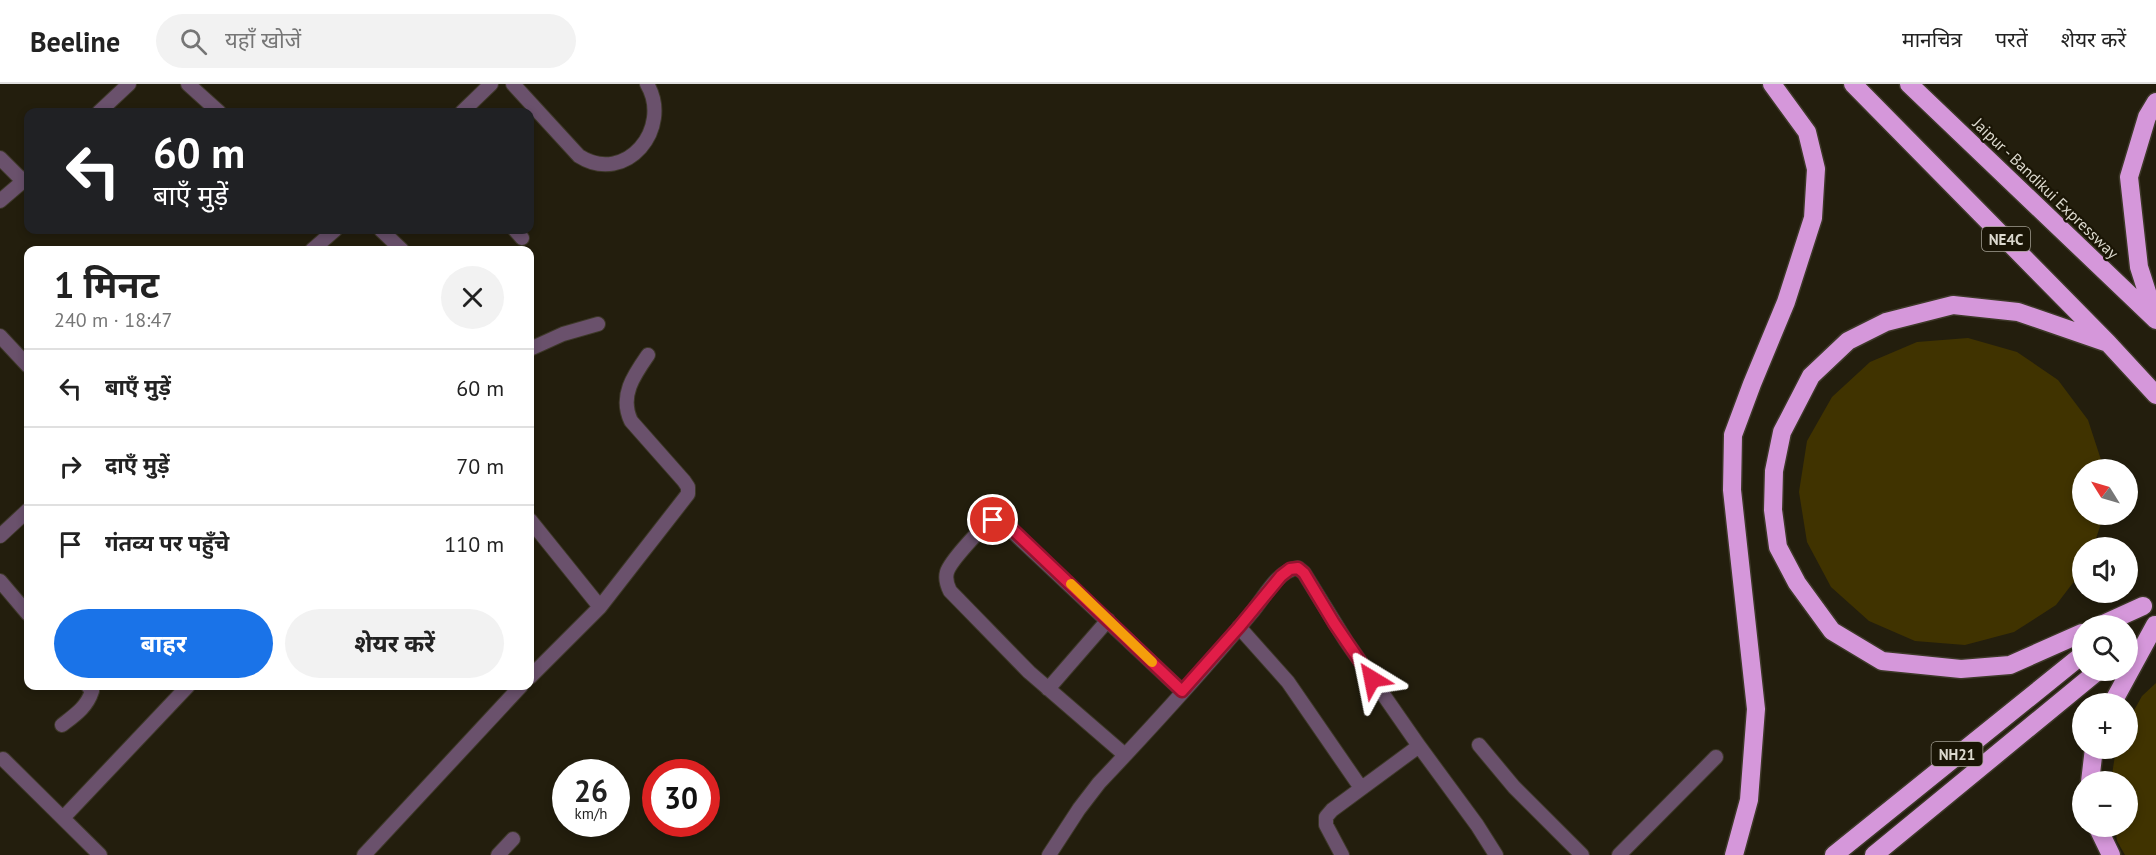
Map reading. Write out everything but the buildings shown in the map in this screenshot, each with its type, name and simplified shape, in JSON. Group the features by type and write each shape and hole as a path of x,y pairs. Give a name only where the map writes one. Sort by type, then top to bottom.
{"highway":[{"path":"1734,855 1749,800 1756,710 1732,490 1733,435 1786,302 1814,218 1816,169 1807,132 1772,84"},
{"name":"NE4C","path":"1853,84 2108,343 2156,395"},
{"name":"Jaipur - Bandikui Expressway","path":"1909,84 2156,320"},
{"path":"2156,102 2147,117 2129,177 2139,267 2156,320"},
{"path":"2072,637 2010,665 1961,669 1882,661 1832,631 1797,583 1778,547 1773,510 1774,471 1782,432 1811,376 1848,341 1886,322 1953,305 2018,312 2108,343"},
{"path":"2121,615 2150,601"},
{"path":"2133,615 2150,601"},
{"path":"2138,639 2155,625"},
{"path":"2118,693 2155,625"},
{"name":"NH21","path":"1834,855 2072,663"},
{"name":"NH21","path":"1874,855 2086,681"},
{"path":"2102,837 2111,855"}],"street":[{"path":"103,108 129,84"},
{"path":"188,84 215,108"},
{"path":"466,108 491,84"},
{"path":"513,84 579,156 590,163 609,165 626,161 639,149 653,129 654,108 647,84"},
{"path":"0,158 24,177"},
{"path":"0,201 24,181"},
{"path":"317,246 331,234"},
{"path":"385,234 398,246"},
{"path":"534,347 563,334 598,324"},
{"path":"0,336 24,362"},
{"path":"534,673 600,607 688,494 688,487 684,481 631,421 627,412 629,383 648,355"},
{"path":"0,536 24,514"},
{"path":"1125,755 1048,689 950,591 946,583 946,573 951,564 986,526 993,520 1000,520 1182,691"},
{"path":"534,525 600,607"},
{"path":"1049,855 1086,800 1125,755 1239,627 1281,576 1290,569 1298,568 1308,579 1346,641 1496,855"},
{"path":"0,581 24,609"},
{"path":"1048,689 1108,620"},
{"path":"1239,627 1288,682 1361,788"},
{"path":"62,725 90,700 91,690"},
{"path":"63,818 184,690"},
{"path":"364,855 513,690"},
{"path":"1479,745 1507,779 1582,855"},
{"path":"1342,855 1326,825 1326,817 1332,810 1419,746"},
{"path":"1619,855 1716,757"},
{"path":"1,758 100,855"},
{"path":"498,855 513,840"}],"shaded area":[{"path":"1968,338 2017,352 2058,380 2088,420 2101,459 2072,459 2072,525 2101,525 2096,537 2072,537 2072,584 2056,605 2014,632 1965,645 1915,641 1869,621 1831,587 1807,542 1799,492 1807,441 1832,397 1870,362 1917,342"},
{"path":"2156,683 2156,855 2125,855 2116,837 2138,837 2138,771 2113,771 2114,759 2138,759 2138,703 2142,696"}],"slow traffic":[{"path":"1071,584 1152,662"}],"route":[{"path":"993,520 1000,520 1008,525 1182,691 1281,576 1290,569 1298,568 1312,585 1334,623 1372,679"}]}
